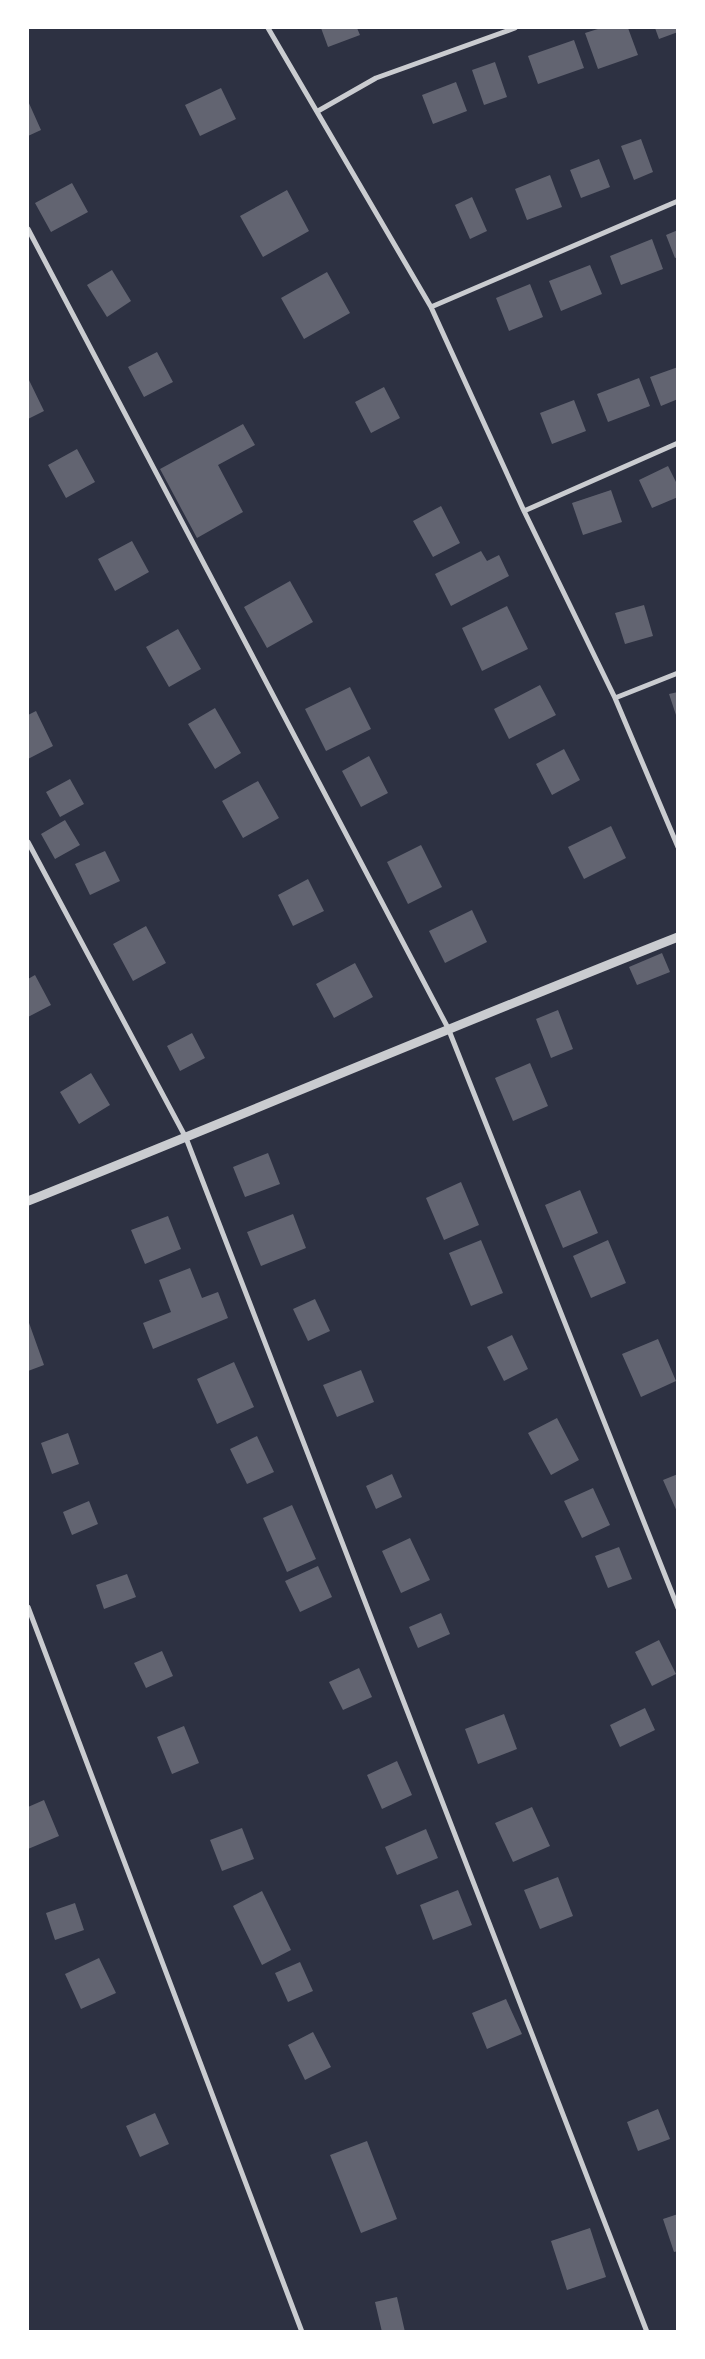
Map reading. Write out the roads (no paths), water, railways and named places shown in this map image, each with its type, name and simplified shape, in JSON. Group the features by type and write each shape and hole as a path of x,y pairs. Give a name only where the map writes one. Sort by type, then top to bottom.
{"street":[{"path":"268,28 431,307 524,511 615,698 678,847"},
{"path":"318,111 376,78 515,28"},
{"path":"431,307 678,201"},
{"path":"28,229 448,1028 678,1608"},
{"path":"524,511 678,443"},
{"path":"615,698 678,673"},
{"path":"28,842 186,1138 647,2332"},
{"path":"28,1201 186,1138 448,1028 678,937"},
{"path":"28,1607 302,2332"}]}
